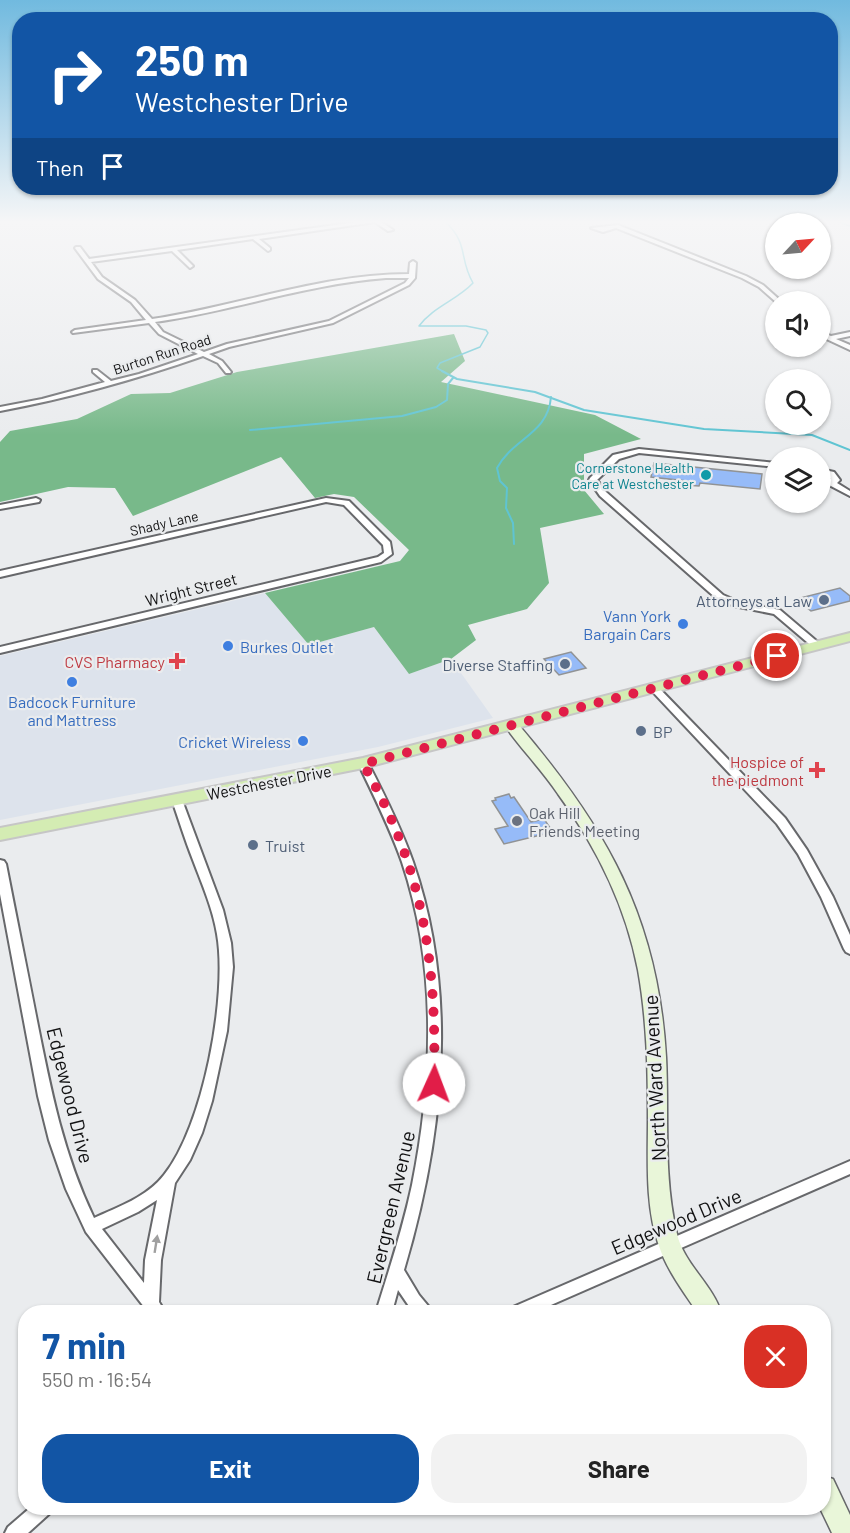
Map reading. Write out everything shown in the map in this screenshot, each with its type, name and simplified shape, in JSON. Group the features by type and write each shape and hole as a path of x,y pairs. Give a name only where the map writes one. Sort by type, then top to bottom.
{"main road":[{"name":"Westchester Drive","path":"0,834 363,764 850,637"}],"street":[{"path":"121,293 133,301 161,333 220,362 228,372"},
{"path":"75,332 208,311 286,293"},
{"name":"Burton Run Road","path":"0,409 42,401 110,383 227,346 331,322 390,293"},
{"path":"831,338 850,334"},
{"path":"831,338 850,348"},
{"path":"96,371 110,383"},
{"path":"765,464 639,451 616,457 593,480 603,494 720,597 737,604 777,612 817,646"},
{"path":"831,475 836,480 831,483 850,494"},
{"path":"0,507 36,500"},
{"name":"Wright Street","path":"0,650 381,559 388,554 387,544 346,503 335,500"},
{"name":"Shady Lane","path":"0,574 335,500"},
{"path":"654,688 781,821 808,862 850,949"},
{"name":"North Ward Avenue","path":"512,726 555,775 597,838 613,868 640,940 653,1009 660,1184 667,1239 678,1262 706,1305"},
{"name":"Evergreen Avenue","path":"363,764 392,820 424,915 432,973 435,1025 434,1084 428,1134 418,1187 386,1305"},
{"path":"91,1227 129,1209 168,1181 185,1155 198,1126 223,1019 227,977 225,944 214,899 177,800"},
{"name":"Edgewood Drive","path":"0,864 45,1096 70,1179 91,1227 152,1305"},
{"name":"Edgewood Drive","path":"535,1305 670,1245 738,1218 850,1167"},
{"path":"154,1305 153,1260 168,1181"},
{"path":"396,1271 417,1305"},
{"path":"831,1503 845,1533"},
{"path":"14,1533 35,1515"}],"shaded area":[{"path":"265,593 309,645 374,627 409,674 451,659 493,718 378,747 0,820 0,656"}],"green space":[{"path":"454,334 465,361 441,382 595,415 641,439 584,454 584,490 604,514 540,528 549,583 527,609 468,625 476,640 451,659 409,674 374,627 309,645 265,593 400,561 409,550 354,497 334,494 315,498 281,457 133,516 115,488 68,487 0,502 0,442 10,431 77,419 131,394 170,393 237,372"}],"building":[{"name":"Cornerstone Health Care at Westchester","path":"654,463 762,474 760,489 700,483 699,486 685,485 686,481 651,477"},
{"name":"Attorneys at Law","path":"840,588 850,596 850,601 811,611 796,599"},
{"name":"Diverse Staffing","path":"571,652 586,668 559,675 544,659"},
{"name":"Oak Hill Friends Meeting","path":"509,794 511,798 514,797 531,822 544,819 553,832 504,844 495,829 508,826 492,801"}],"waterway":[{"path":"444,372 437,368 440,363 480,347 488,333 486,330 466,326 419,326 431,314 462,293"},
{"path":"442,371 457,379 535,392 551,398"},
{"path":"250,430 402,416 436,407 447,400 448,384 453,378"},
{"path":"514,544 513,523 506,508 507,488 500,481 497,468 512,449 544,419 551,398"},
{"path":"551,398 584,410 704,429 812,435 850,450"}],"place":[{"name":"Cornerstone Health Care at Westchester","path":"706,475"},
{"name":"Attorneys at Law","path":"824,600"},
{"name":"Vann York Bargain Cars","path":"683,624"},
{"name":"Burkes Outlet","path":"228,646"},
{"name":"CVS Pharmacy","path":"177,661"},
{"name":"Diverse Staffing","path":"565,664"},
{"name":"Badcock Furniture and Mattress","path":"72,682"},
{"name":"BP","path":"641,731"},
{"name":"Cricket Wireless","path":"303,741"},
{"name":"Hospice of the piedmont","path":"817,770"},
{"name":"Oak Hill Friends Meeting","path":"517,821"},
{"name":"Truist","path":"253,845"}],"route":[{"path":"434,1084 435,1025 432,973 424,915 392,820 363,764 777,656"}]}
